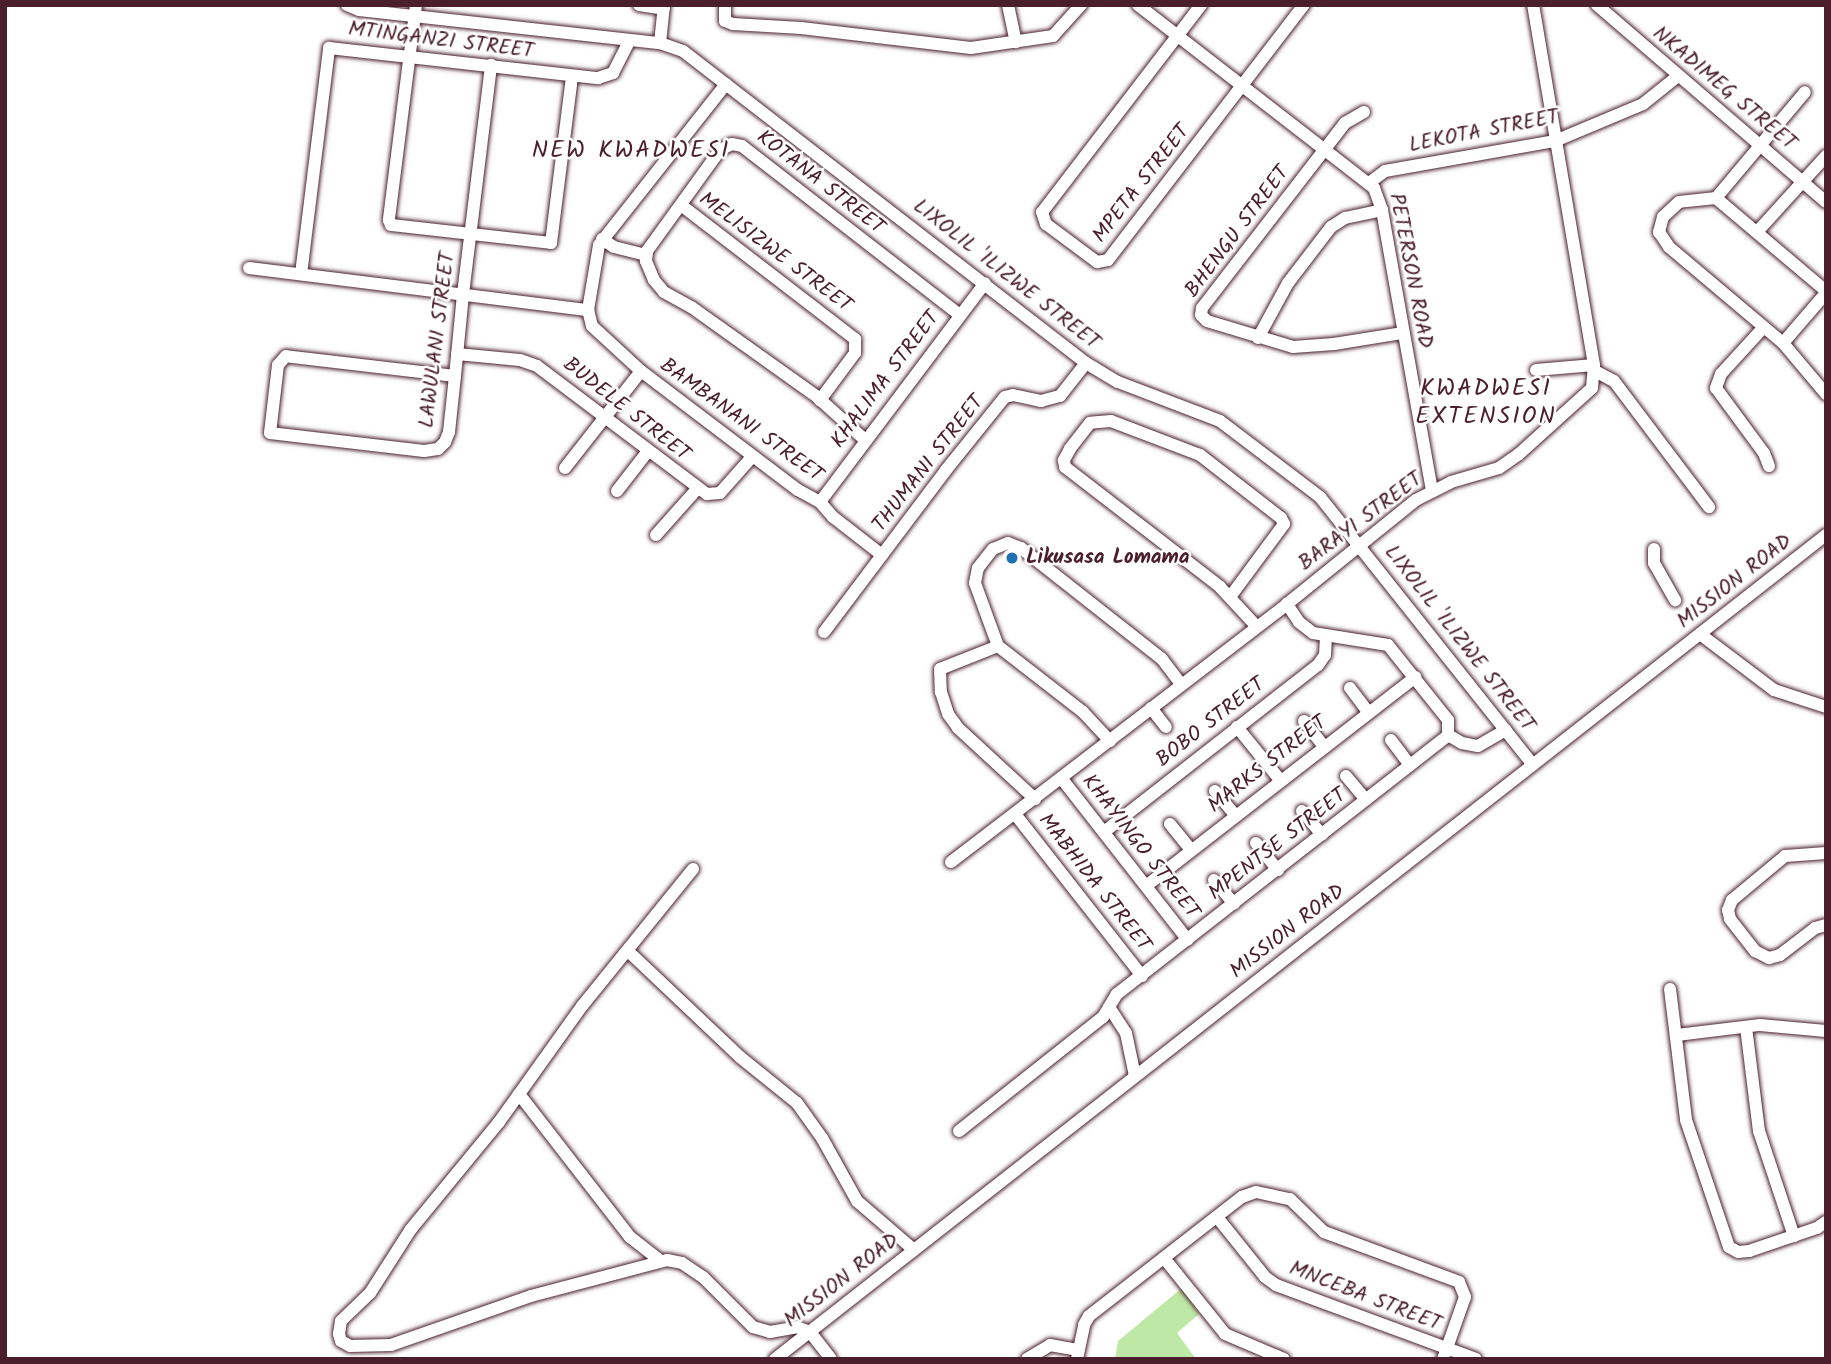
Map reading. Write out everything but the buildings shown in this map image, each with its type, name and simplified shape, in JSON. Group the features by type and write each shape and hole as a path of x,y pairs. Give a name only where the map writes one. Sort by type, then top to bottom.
{"street":[{"name":"LIXOLIL 'ILIZWE STREET","path":"346,5 416,10 660,43 683,51 1086,363 1118,382 1220,421 1320,497 1534,765"},
{"path":"639,5 664,7 660,43"},
{"path":"724,5 725,21 733,24 801,28 971,48 1053,36 1081,5"},
{"path":"1008,5 1016,42"},
{"name":"PETERSON ROAD","path":"1138,5 1369,183 1378,197 1432,490"},
{"path":"1177,36 1201,5"},
{"path":"1243,85 1304,5"},
{"path":"1533,5 1594,368"},
{"name":"NKADIMEG STREET","path":"1597,5 1826,202"},
{"path":"416,10 389,220 391,225 551,243 572,76"},
{"name":"MPETA STREET","path":"1177,36 1042,212 1046,224 1092,260 1101,263 1108,260 1243,85"},
{"name":"MTINGANZI STREET","path":"301,274 326,52 329,48 352,48 572,76 609,77 619,65 630,40"},
{"name":"LAWULANI STREET","path":"455,376 286,356 278,365 270,433 431,451 442,446 447,438 455,376 463,294 491,65"},
{"name":"LEKOTA STREET","path":"1369,183 1385,171 1555,141 1653,99 1678,76"},
{"path":"249,268 588,310 593,272 602,239 726,84"},
{"path":"1805,92 1716,198 1679,202 1663,217 1660,232 1661,238 1783,343 1826,394"},
{"name":"BHENGU STREET","path":"1364,112 1348,120 1324,149 1200,311 1207,321 1282,345 1313,347 1403,333"},
{"name":"KOTANA STREET","path":"646,256 722,148 732,144 742,146 960,315"},
{"path":"1757,232 1826,156"},
{"path":"1716,198 1826,292 1783,343"},
{"name":"MELISIZWE STREET","path":"681,205 855,339 855,354 820,400"},
{"path":"1258,338 1288,283 1331,227 1345,218 1382,210"},
{"path":"602,239 614,247 646,256 650,273 659,288 705,317 820,400 864,439"},
{"name":"KHALIMA STREET","path":"820,502 864,439 985,283"},
{"name":"BAMBANANI STREET","path":"588,310 595,332 641,371 752,457 798,490 820,502 833,517 882,555"},
{"path":"1763,328 1721,374 1716,388 1764,453 1769,466"},
{"name":"BUDELE STREET","path":"457,354 532,363 697,489 712,495 720,494 752,457"},
{"name":"THUMANI STREET","path":"824,632 946,470 1005,397 1013,395 1041,401 1060,396 1086,363"},
{"path":"1536,370 1594,368 1614,381 1709,508"},
{"name":"BARAYI STREET","path":"951,862 1062,779 1432,490 1499,468 1519,454 1588,392 1594,382 1594,368"},
{"path":"565,468 641,371"},
{"path":"1816,381 1826,371"},
{"path":"1230,597 1284,524 1281,519 1200,456 1111,421 1090,424 1070,449 1065,467 1230,597 1257,626"},
{"path":"617,491 648,451"},
{"path":"656,535 697,489"},
{"name":"MISSION ROAD","path":"775,1359 1826,535"},
{"path":"1110,741 1083,712 998,646 975,583 978,568 993,549 1008,543 1021,548 1162,659 1181,684"},
{"path":"1654,549 1654,563 1675,600"},
{"path":"1287,604 1304,628 1326,637 1388,645 1448,720 1448,735 1462,743 1478,746 1506,730"},
{"path":"1700,634 1774,690 1826,707"},
{"name":"BOBO STREET","path":"1104,832 1318,665 1325,655 1326,637"},
{"path":"998,646 940,669 941,692 948,714 958,728 1035,799"},
{"name":"MARKS STREET","path":"1146,886 1415,677"},
{"path":"1350,688 1368,712"},
{"path":"1151,708 1166,727"},
{"path":"1304,721 1324,747"},
{"path":"1237,727 1280,780"},
{"name":"MPENTSE STREET","path":"959,1131 1103,1017 1117,994 1448,735"},
{"path":"1391,740 1410,765"},
{"path":"1346,776 1366,800"},
{"name":"KHAYINGO STREET","path":"1062,779 1188,940"},
{"path":"1215,791 1235,816"},
{"path":"1302,811 1322,835"},
{"name":"MABHIDA STREET","path":"1015,814 1142,976"},
{"path":"1170,824 1191,850"},
{"path":"1256,843 1278,870"},
{"path":"1826,853 1785,856 1732,900 1728,910 1730,919 1755,951 1769,958 1780,956 1815,928 1826,925"},
{"path":"693,869 582,1006 519,1094 411,1229 370,1293 341,1321 339,1334 341,1341 360,1347 391,1345 531,1296 661,1261 682,1263 703,1277 748,1323 759,1330 779,1332 797,1327 810,1332 831,1359"},
{"path":"1214,880 1234,904"},
{"path":"628,951 740,1057 797,1103 822,1138 857,1201 914,1250"},
{"path":"1670,989 1688,1129 1729,1247 1744,1252 1794,1236 1826,1222"},
{"path":"1110,1007 1126,1033 1135,1076"},
{"path":"1676,1035 1773,1025 1826,1031"},
{"path":"1746,1027 1759,1131 1794,1236"},
{"path":"519,1094 630,1237 661,1261"},
{"name":"MNCEBA STREET","path":"1445,1353 1464,1303 1465,1290 1455,1280 1319,1229 1290,1199 1256,1192 1242,1197 1217,1217 1269,1281 1445,1353 1476,1359"},
{"path":"1027,1359 1051,1345 1078,1354 1089,1316 1217,1217"},
{"path":"1164,1258 1225,1334 1284,1359"}],"green space":[{"path":"1182,1288 1199,1314 1177,1333 1196,1359 1115,1359 1118,1341"}],"place":[{"name":"Likusasa Lomama","path":"1012,558"}],"district":[{"name":"NEW KWADWESI","path":"631,151"},
{"name":"KWADWESI EXTENSION","path":"1486,403"}]}
